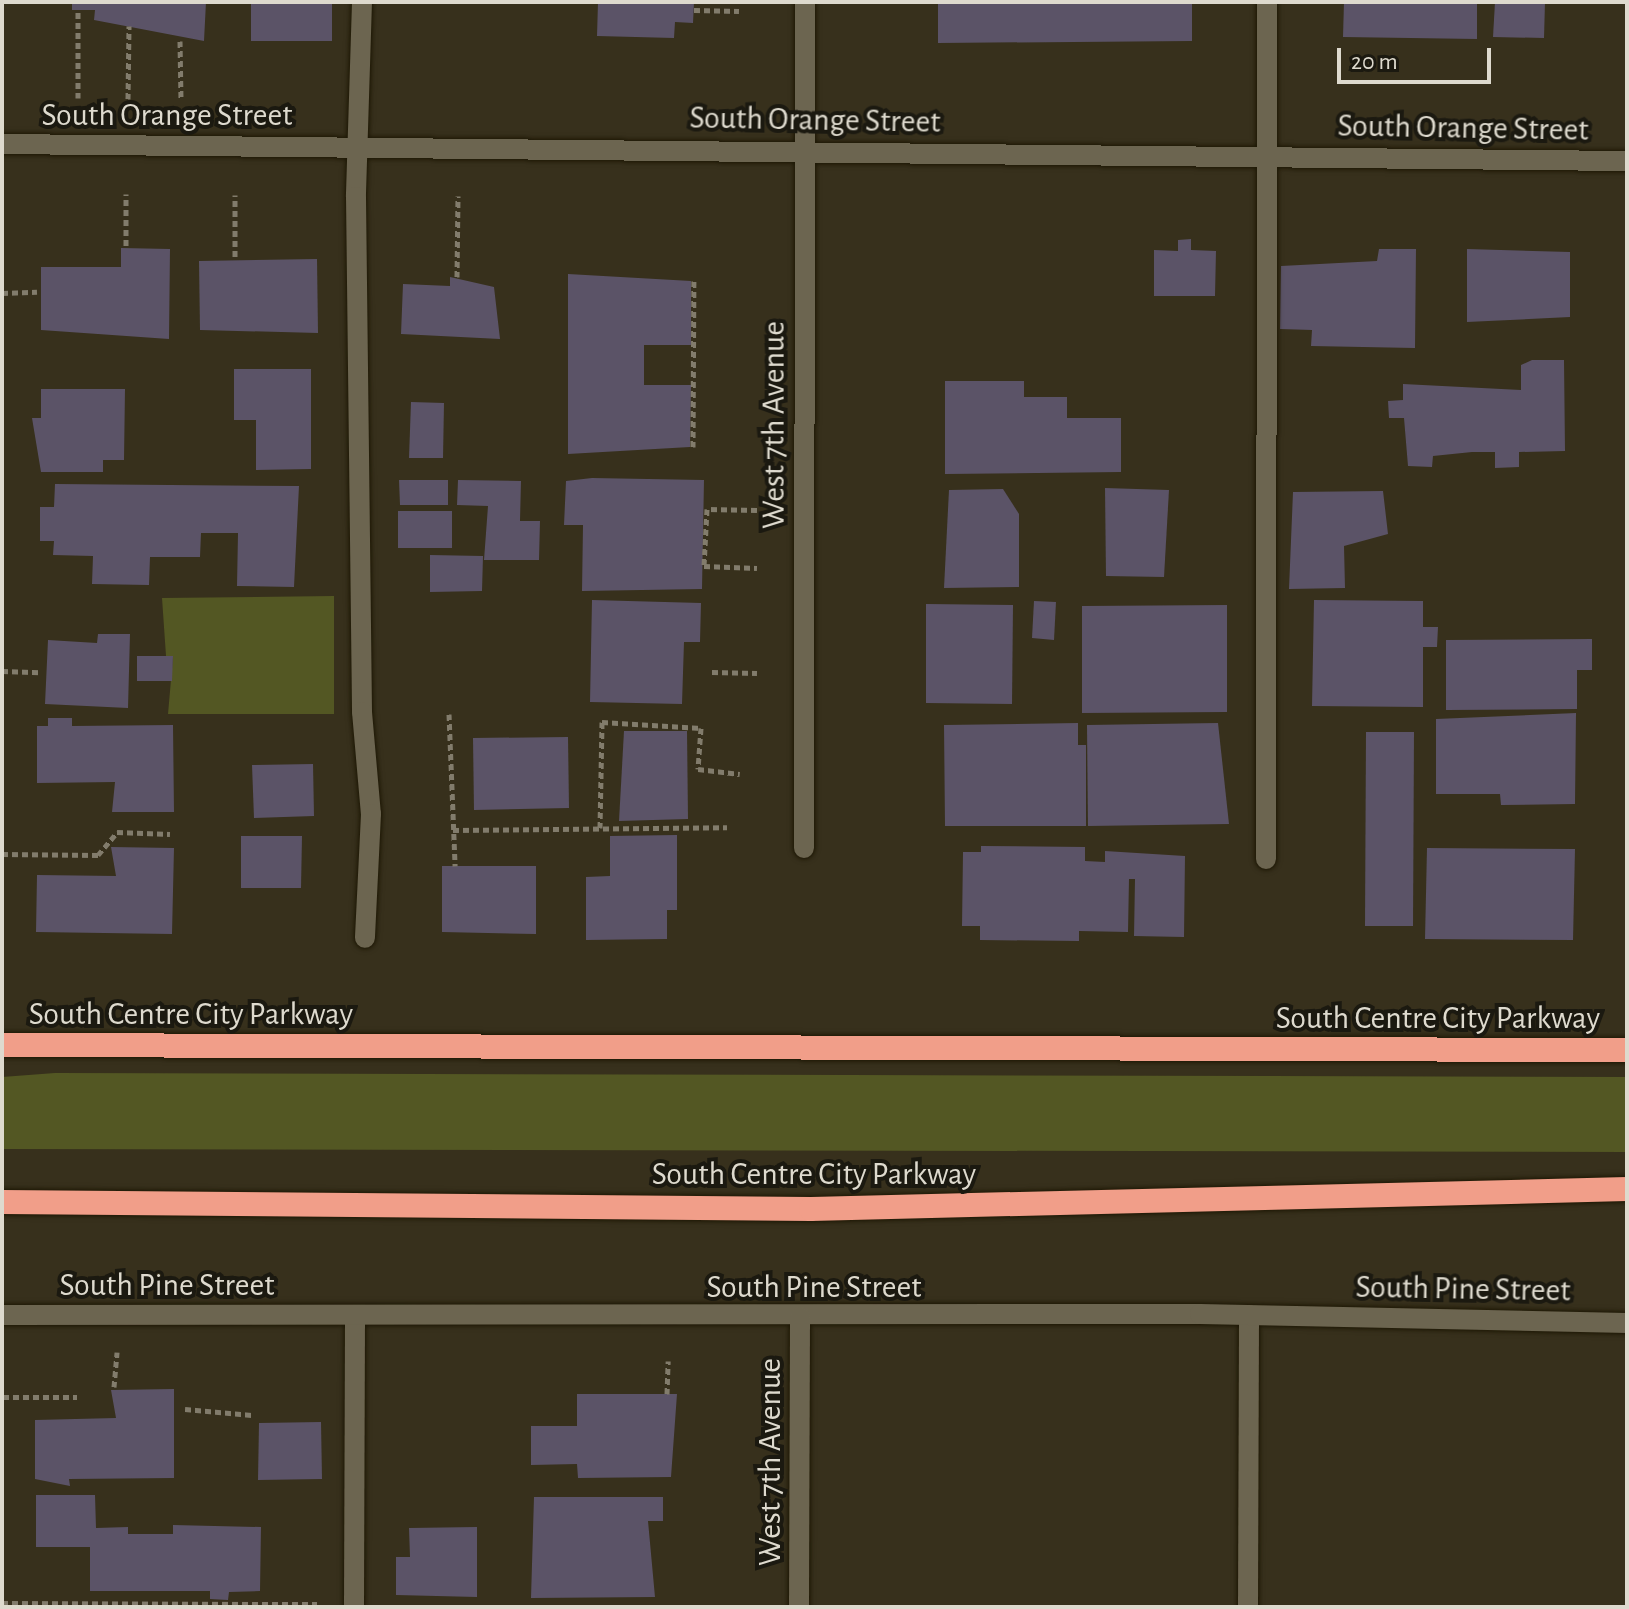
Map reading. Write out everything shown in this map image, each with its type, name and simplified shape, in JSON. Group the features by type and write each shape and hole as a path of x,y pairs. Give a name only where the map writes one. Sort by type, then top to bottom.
{"highway":[{"name":"South Centre City Parkway","path":"2,1045 1627,1050"},
{"name":"South Centre City Parkway","path":"2,1202 811,1209 1627,1189"}],"street":[{"path":"362,2 359,145 362,712 371,814 365,938"},
{"name":"West 7th Avenue","path":"804,848 805,2"},
{"path":"1266,859 1270,155 1267,2"},
{"name":"South Orange Street","path":"2,144 359,145 1627,161"},
{"name":"South Pine Street","path":"2,1315 1249,1315 1627,1323"},
{"path":"1248,1607 1249,1315"},
{"path":"354,1606 355,1316"},
{"name":"West 7th Avenue","path":"799,1607 800,1317"}],"path":[{"path":"78,10 78,98"},
{"path":"694,10 739,11"},
{"path":"128,99 129,26"},
{"path":"180,41 181,98"},
{"path":"126,194 126,246"},
{"path":"235,195 235,257"},
{"path":"457,277 458,196"},
{"path":"693,447 694,281"},
{"path":"2,293 37,292"},
{"path":"757,510 707,509 704,566 757,568"},
{"path":"2,671 40,672"},
{"path":"712,672 757,673"},
{"path":"449,714 455,866"},
{"path":"600,828 602,722 701,728 698,769 740,774"},
{"path":"453,830 727,827"},
{"path":"2,854 98,855 117,832 170,834"},
{"path":"667,1394 668,1361"},
{"path":"3,1397 77,1397"},
{"path":"185,1409 252,1415"},
{"path":"2,1603 354,1606"}],"green space":[{"path":"334,596 334,714 168,714 173,657 166,656 162,598"},
{"path":"55,1073 1627,1077 1627,1152 2,1149 2,1077"}],"building":[{"path":"72,2 206,2 204,41 94,20 95,10 72,10"},
{"path":"251,2 332,2 332,41 251,41"},
{"path":"598,2 694,2 693,23 675,22 674,38 597,36"},
{"path":"938,2 1192,2 1192,41 938,43"},
{"path":"1344,2 1477,2 1477,39 1343,37"},
{"path":"1495,2 1545,2 1544,38 1493,37"},
{"path":"1191,239 1191,250 1216,251 1215,296 1154,296 1154,250 1178,251 1178,240"},
{"path":"121,248 170,249 169,339 41,330 41,267 121,267"},
{"path":"1379,249 1416,249 1415,348 1311,346 1312,330 1280,329 1281,266 1377,261"},
{"path":"1467,249 1570,252 1570,317 1467,322"},
{"path":"317,259 318,333 200,330 199,261"},
{"path":"568,274 691,281 691,345 644,345 644,385 691,385 690,447 568,454"},
{"path":"450,277 494,287 500,339 401,334 403,284 450,286"},
{"path":"1532,360 1564,360 1565,451 1519,452 1519,467 1495,468 1495,452 1433,456 1432,467 1408,466 1404,418 1389,418 1388,401 1403,400 1403,384 1521,390 1521,365"},
{"path":"234,369 311,369 311,469 256,470 256,420 234,420"},
{"path":"945,381 1024,381 1024,397 1067,397 1067,418 1121,418 1121,472 945,474"},
{"path":"41,389 125,389 124,460 103,460 103,472 41,472 32,418 41,418"},
{"path":"411,402 444,403 443,458 409,458"},
{"path":"592,478 704,480 702,589 582,591 583,525 564,525 566,481"},
{"path":"399,480 448,480 448,505 400,505"},
{"path":"458,480 521,481 520,521 540,521 539,560 484,560 488,506 457,505"},
{"path":"55,484 299,486 294,587 237,586 238,533 201,533 200,557 150,557 149,585 92,584 93,556 53,555 54,541 40,541 40,507 54,507"},
{"path":"1105,488 1169,490 1164,577 1106,576"},
{"path":"1003,489 1019,514 1019,587 944,588 949,490"},
{"path":"1383,491 1388,534 1344,546 1345,588 1289,589 1293,492"},
{"path":"398,511 452,511 452,548 398,548"},
{"path":"430,555 483,556 482,591 430,592"},
{"path":"592,600 701,603 700,642 684,642 682,704 590,702"},
{"path":"1314,600 1423,601 1423,627 1438,627 1437,647 1423,647 1423,707 1312,706"},
{"path":"1034,601 1056,602 1054,640 1032,638"},
{"path":"926,604 1013,605 1012,704 926,703"},
{"path":"1227,605 1227,712 1082,713 1082,606"},
{"path":"98,634 130,634 128,708 45,704 48,640 97,643"},
{"path":"1592,639 1592,670 1577,670 1577,709 1446,710 1446,640"},
{"path":"137,656 173,656 172,681 137,681"},
{"path":"1576,713 1575,804 1501,805 1500,794 1436,794 1436,719"},
{"path":"48,718 72,718 72,726 173,725 174,812 112,812 115,782 37,783 37,726 48,726"},
{"path":"1078,723 1078,745 1086,745 1086,826 945,826 944,725"},
{"path":"1218,723 1229,824 1088,826 1087,725"},
{"path":"624,731 687,731 688,819 619,821"},
{"path":"1366,732 1414,732 1413,926 1365,926"},
{"path":"568,737 569,808 474,810 473,738"},
{"path":"313,764 314,816 254,818 252,765"},
{"path":"677,835 677,910 667,910 667,939 586,940 586,877 610,876 610,836"},
{"path":"241,836 302,836 301,888 241,888"},
{"path":"981,846 1085,847 1085,861 1105,862 1105,851 1185,856 1184,937 1134,936 1135,879 1129,879 1128,932 1079,931 1079,941 980,940 980,926 962,926 963,852 981,852"},
{"path":"111,847 174,848 172,934 36,932 37,875 116,876"},
{"path":"1427,848 1575,849 1573,940 1425,939"},
{"path":"442,866 536,866 536,934 442,932"},
{"path":"174,1389 174,1478 69,1479 70,1486 35,1479 35,1420 116,1418 111,1390"},
{"path":"577,1394 677,1394 671,1477 578,1478 577,1464 531,1465 531,1426 577,1426"},
{"path":"321,1422 322,1479 258,1480 259,1423"},
{"path":"36,1495 95,1495 96,1528 128,1527 128,1534 173,1534 173,1525 261,1527 260,1591 229,1592 228,1600 210,1599 210,1591 90,1591 90,1547 36,1547"},
{"path":"534,1497 663,1497 663,1521 648,1521 655,1597 531,1598"},
{"path":"477,1527 477,1597 396,1595 396,1557 410,1557 409,1528"}]}
